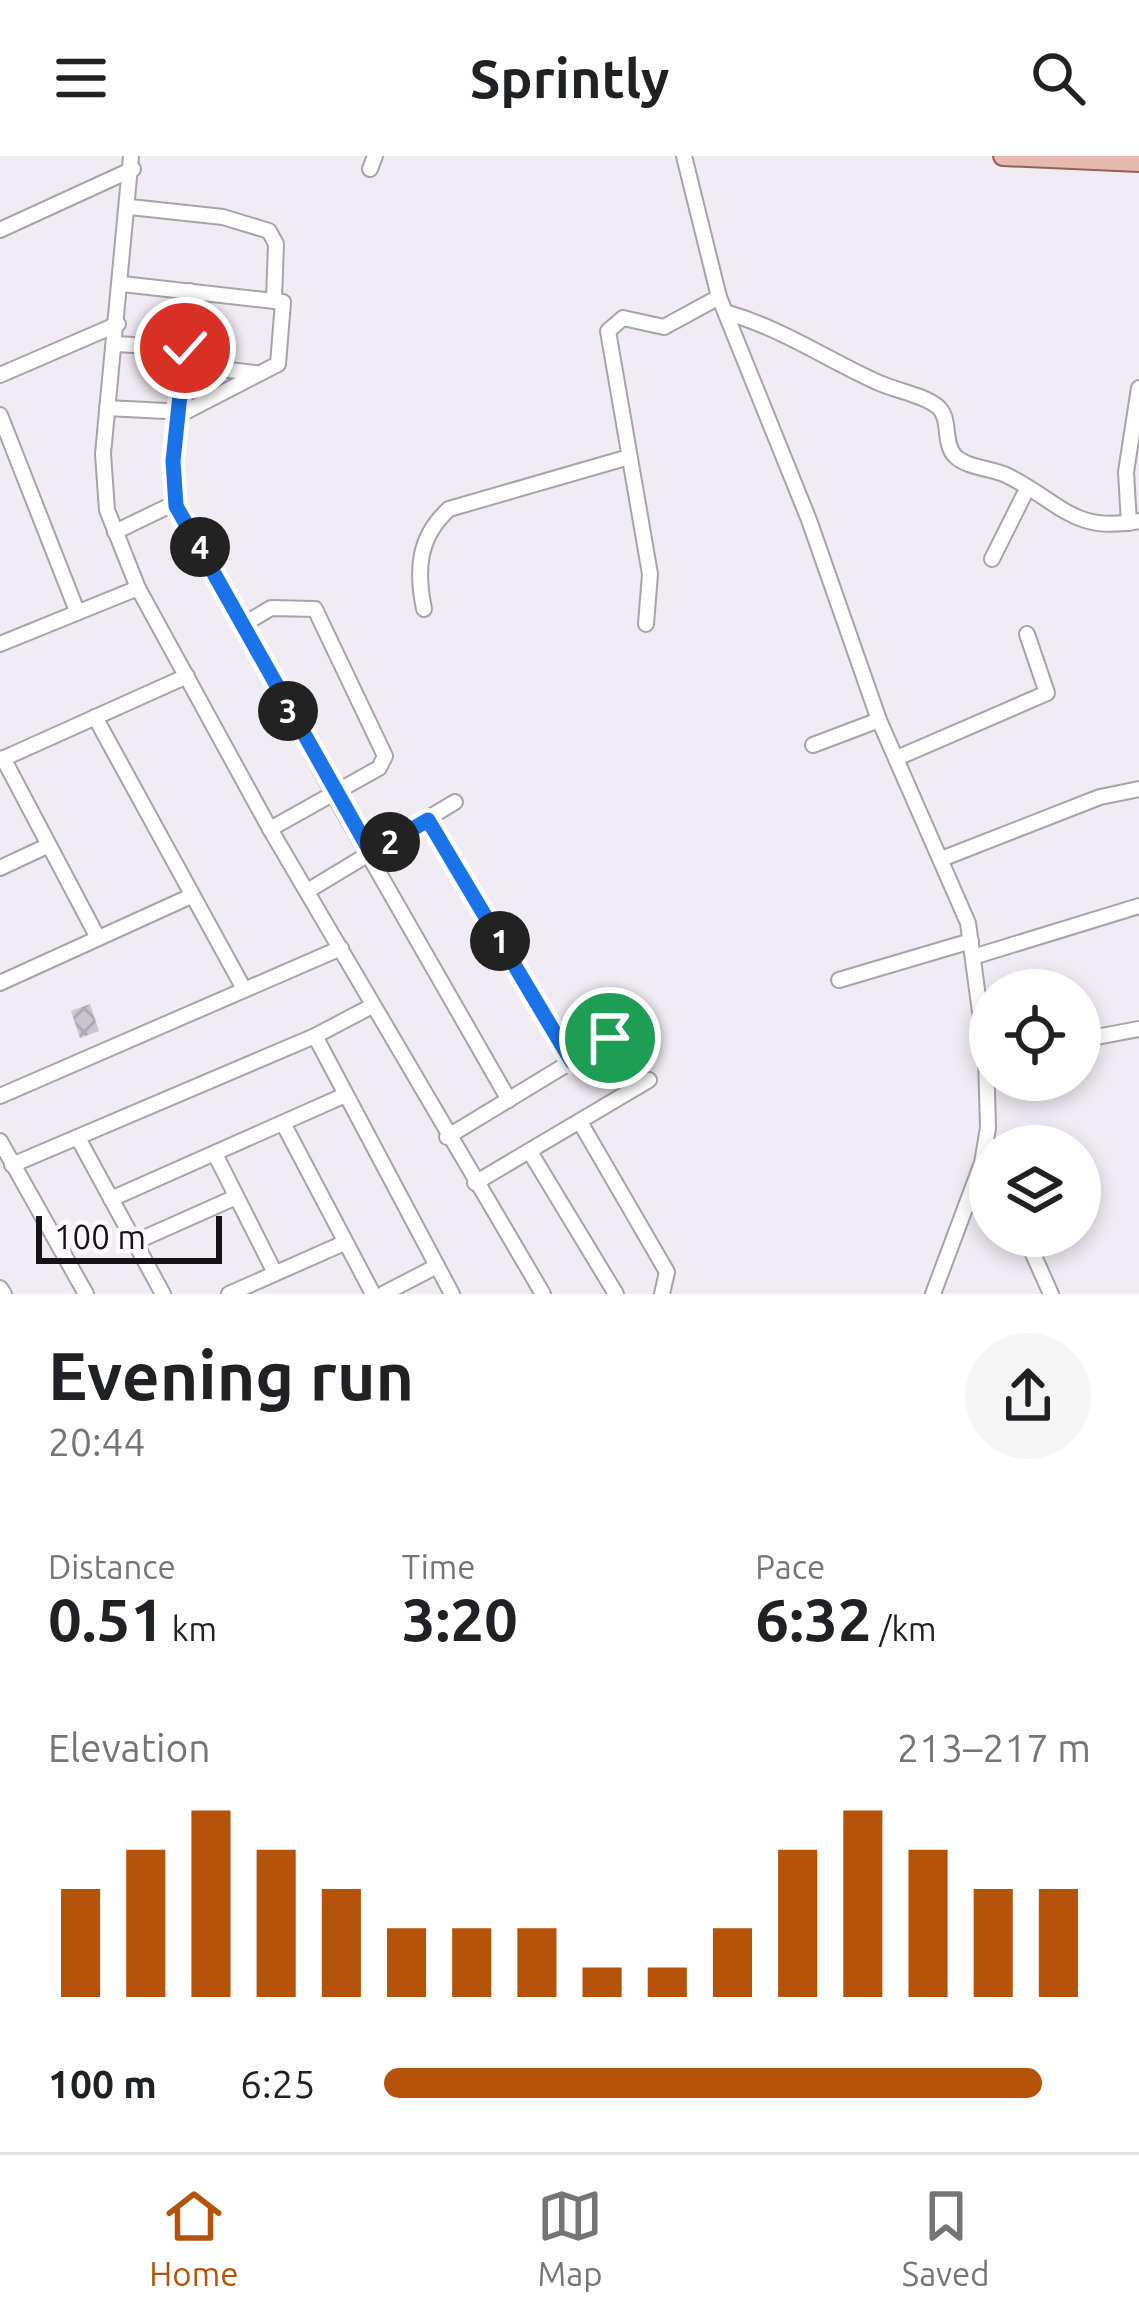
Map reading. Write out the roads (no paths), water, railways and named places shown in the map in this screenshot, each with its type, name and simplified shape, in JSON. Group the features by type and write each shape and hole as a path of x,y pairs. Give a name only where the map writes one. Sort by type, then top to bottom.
{"main road":[{"path":"1003,156 1139,162"}],"street":[{"path":"684,156 719,297 809,520 879,720 944,858 975,969"},
{"path":"0,230 132,162 102,483 115,532 138,588 270,829 543,1294"},
{"path":"130,207 224,217 269,231 276,244 274,299"},
{"path":"107,408 178,413 256,373 275,370 278,364 284,307 274,299 122,284"},
{"path":"190,291 173,461 176,506 508,1100"},
{"path":"646,624 651,582 607,338 610,326 622,318 673,325 719,297"},
{"path":"728,313 766,324 880,384 935,405 944,416 948,444 958,459 1028,489 1087,523 1134,522 1126,472 1139,388"},
{"path":"0,375 118,324"},
{"path":"116,344 256,373"},
{"path":"0,415 76,611"},
{"path":"424,609 421,555 436,521 448,509 628,457"},
{"path":"992,559 1028,489"},
{"path":"115,532 176,506"},
{"path":"0,644 138,588"},
{"path":"242,626 278,606 310,606 319,613 385,756 379,768 270,829"},
{"path":"897,758 1047,693 1027,634"},
{"path":"98,938 2,759 188,676"},
{"path":"95,717 189,897 244,989"},
{"path":"813,746 879,720"},
{"path":"944,858 1100,797 1139,789"},
{"path":"309,890 455,802"},
{"path":"428,820 572,1062"},
{"path":"0,868 47,846"},
{"path":"0,983 189,897"},
{"path":"839,980 1139,906"},
{"path":"0,1096 341,948"},
{"path":"12,1165 315,1036 372,1006"},
{"path":"1101,1036 1139,1029"},
{"path":"315,1036 452,1294"},
{"path":"447,1137 610,1038"},
{"path":"475,1183 649,1080"},
{"path":"111,1199 344,1096"},
{"path":"580,1122 667,1272 670,1279 662,1294"},
{"path":"284,1125 373,1294"},
{"path":"79,1138 163,1294"},
{"path":"0,1141 86,1294"},
{"path":"530,1152 616,1294"},
{"path":"216,1156 275,1273"},
{"path":"135,1242 236,1197"},
{"path":"933,1294 969,1200"},
{"path":"229,1294 344,1243"},
{"path":"1034,1257 1051,1294"},
{"path":"383,1294 437,1266"}]}
